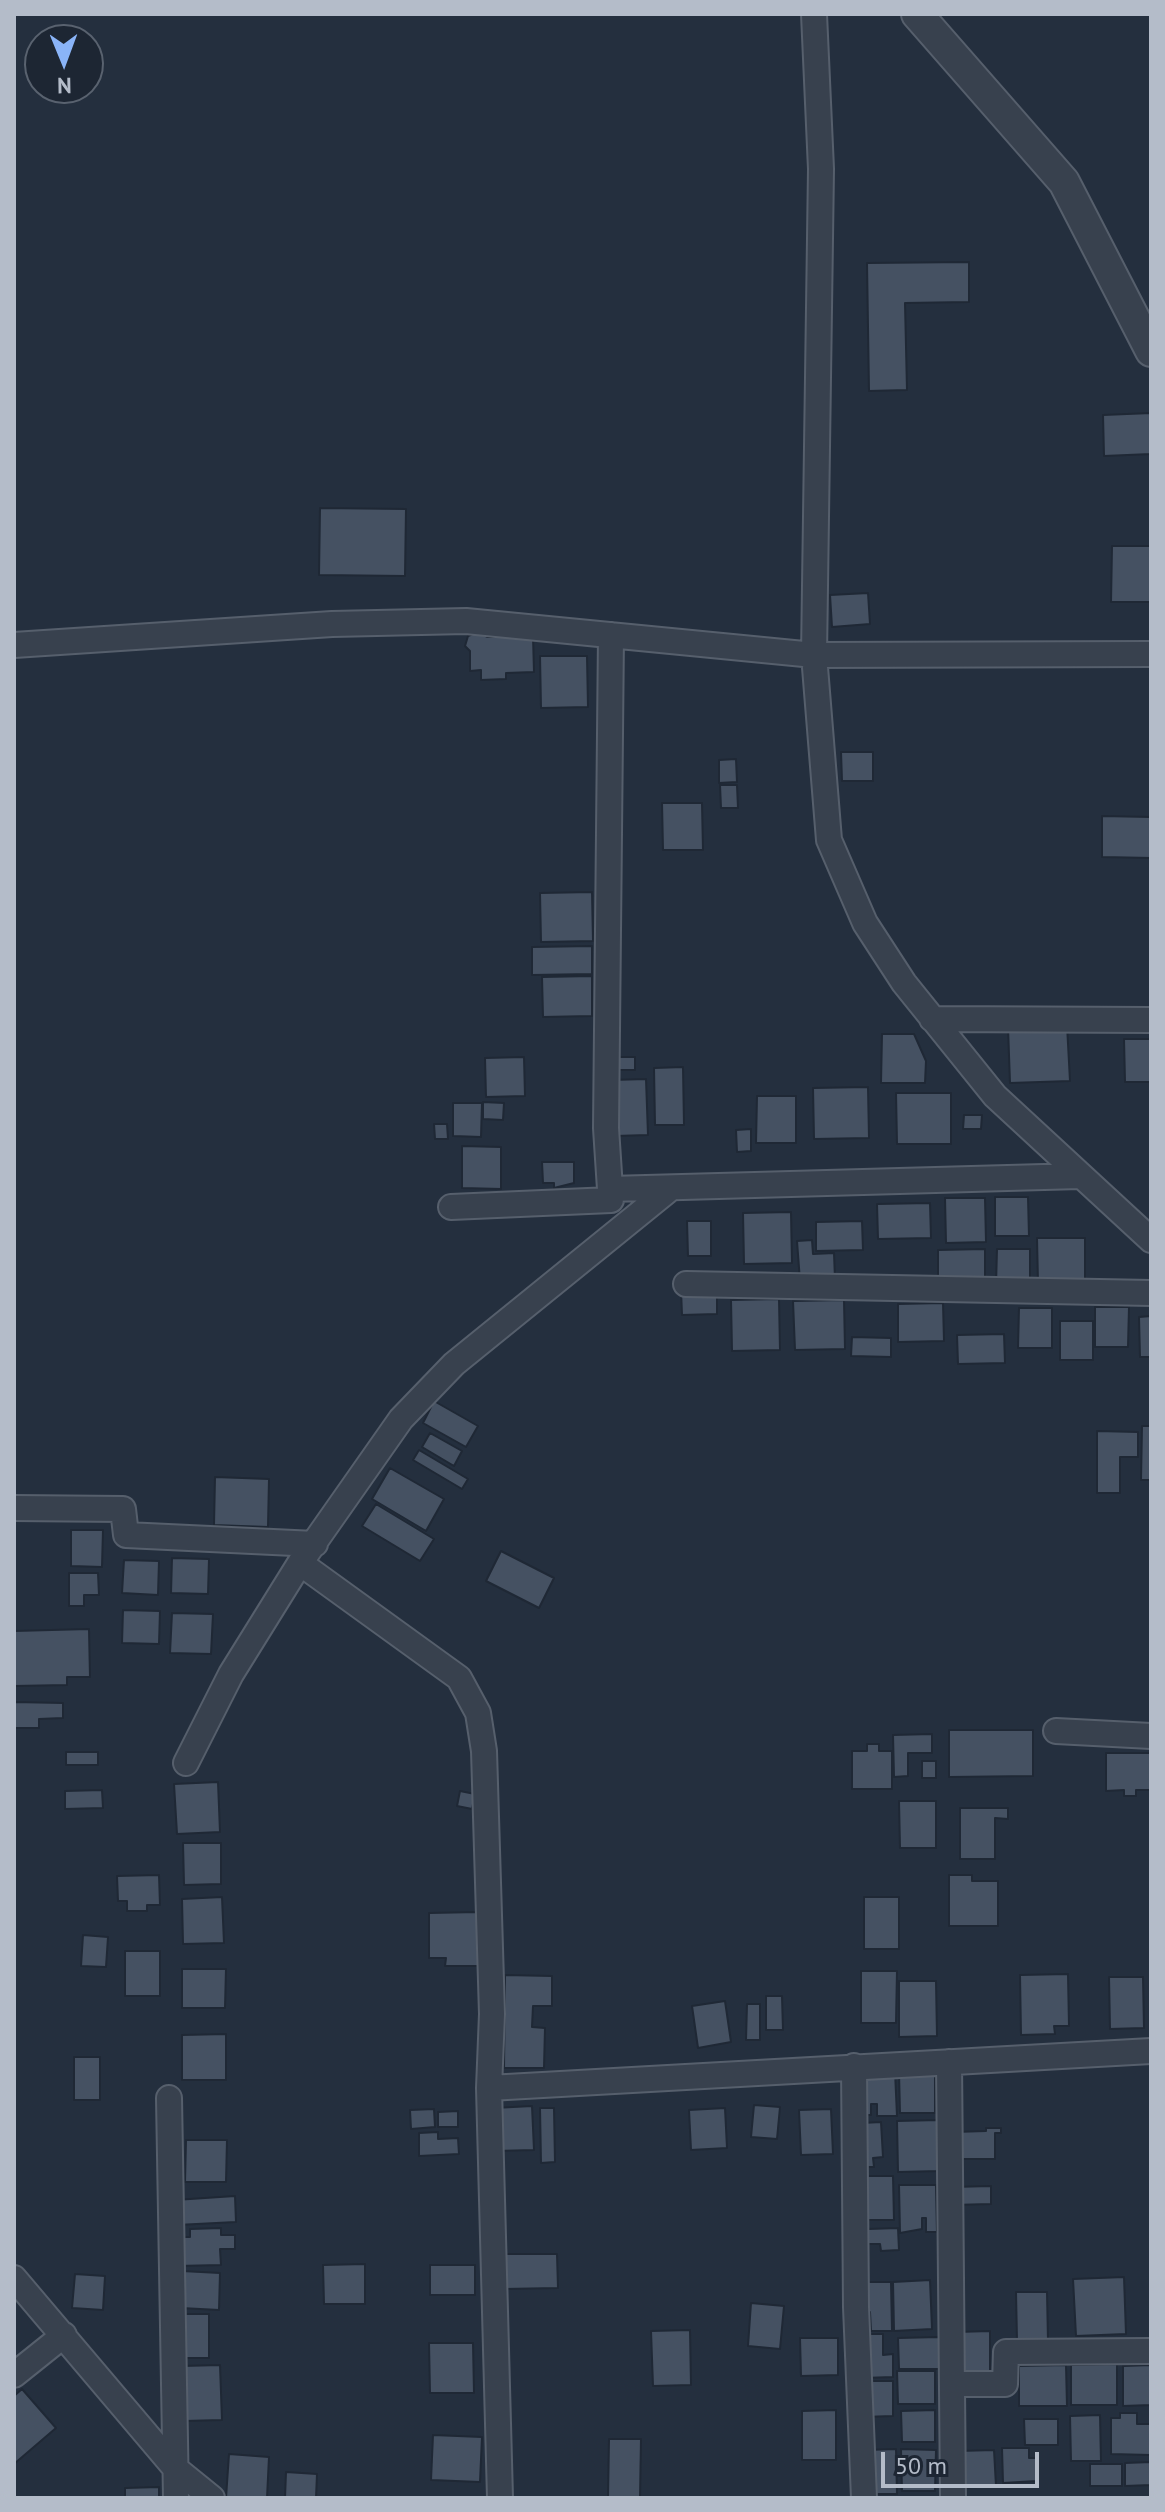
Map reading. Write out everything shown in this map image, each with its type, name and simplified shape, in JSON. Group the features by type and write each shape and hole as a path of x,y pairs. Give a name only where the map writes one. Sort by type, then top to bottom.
{"street":[{"path":"814,14 821,169 814,655 829,840 865,923 932,1019 995,1096 1151,1240"},
{"path":"917,14 1064,182 1151,351"},
{"path":"14,645 332,624 466,621 814,655 1151,654"},
{"path":"451,1207 611,1200 606,1128 611,635"},
{"path":"932,1019 1151,1020"},
{"path":"610,1189 1080,1176"},
{"path":"186,1763 231,1674 308,1554 401,1419 454,1364 671,1188"},
{"path":"686,1284 1151,1293"},
{"path":"14,1508 123,1509 126,1535 308,1554 459,1678 478,1713 484,1751 492,2014 489,2088 500,2498"},
{"path":"1056,1731 1151,1736"},
{"path":"489,2088 1151,2051"},
{"path":"949,2062 953,2498"},
{"path":"854,2066 856,2307 864,2498"},
{"path":"169,2098 176,2498"},
{"path":"14,2278 175,2468 212,2498"},
{"path":"14,2375 64,2335"},
{"path":"952,2384 1005,2384 1006,2352 1151,2351"}],"building":[{"path":"969,262 969,302 905,303 907,390 869,391 867,263"},
{"path":"1151,413 1151,454 1104,456 1103,415"},
{"path":"320,508 406,509 405,576 319,575"},
{"path":"1112,546 1151,546 1151,602 1111,602"},
{"path":"868,593 870,624 832,627 830,595"},
{"path":"478,632 487,637 533,636 534,672 506,673 506,679 481,680 481,670 470,671 470,651 465,646 468,636"},
{"path":"540,656 587,656 588,707 541,708"},
{"path":"841,752 873,752 873,781 842,781"},
{"path":"736,759 737,782 719,783 719,760"},
{"path":"720,785 737,785 738,808 721,808"},
{"path":"662,803 702,803 703,850 663,850"},
{"path":"1102,816 1151,817 1151,858 1102,857"},
{"path":"592,892 593,941 541,942 540,893"},
{"path":"592,946 592,974 532,975 532,947"},
{"path":"592,976 592,1016 543,1017 542,977"},
{"path":"1067,1025 1070,1081 1010,1083 1008,1027"},
{"path":"882,1034 914,1034 926,1061 925,1083 881,1083"},
{"path":"1124,1039 1151,1039 1151,1082 1125,1082"},
{"path":"524,1057 525,1096 486,1097 485,1058"},
{"path":"610,1057 635,1057 635,1070 610,1070"},
{"path":"683,1067 684,1125 655,1125 654,1068"},
{"path":"646,1079 648,1135 615,1136 612,1080"},
{"path":"868,1087 869,1138 814,1139 813,1088"},
{"path":"896,1093 951,1093 951,1144 897,1144"},
{"path":"757,1096 796,1096 796,1143 756,1143"},
{"path":"483,1102 504,1103 503,1120 483,1119"},
{"path":"453,1103 482,1103 481,1137 453,1136"},
{"path":"964,1115 982,1115 981,1129 963,1129"},
{"path":"434,1124 447,1124 448,1139 435,1139"},
{"path":"751,1129 751,1151 737,1152 736,1130"},
{"path":"462,1146 501,1147 501,1189 462,1188"},
{"path":"542,1162 574,1162 574,1183 554,1188 554,1183 543,1183"},
{"path":"995,1197 1028,1197 1029,1236 995,1236"},
{"path":"945,1198 985,1198 986,1242 946,1243"},
{"path":"930,1203 931,1238 878,1239 877,1204"},
{"path":"791,1212 792,1263 744,1264 743,1213"},
{"path":"687,1221 711,1221 711,1256 688,1256"},
{"path":"862,1221 863,1250 816,1251 816,1222"},
{"path":"1037,1238 1085,1238 1085,1282 1038,1283"},
{"path":"812,1240 813,1254 834,1253 835,1279 800,1281 797,1241"},
{"path":"985,1249 985,1278 938,1279 938,1250"},
{"path":"997,1249 1030,1249 1030,1285 996,1285"},
{"path":"717,1289 717,1314 682,1315 681,1290"},
{"path":"779,1299 780,1350 732,1351 731,1300"},
{"path":"844,1300 845,1349 795,1350 793,1301"},
{"path":"943,1303 944,1341 898,1342 898,1304"},
{"path":"1095,1307 1129,1307 1128,1347 1095,1347"},
{"path":"1019,1308 1052,1308 1052,1348 1018,1348"},
{"path":"1151,1316 1151,1357 1140,1357 1139,1317"},
{"path":"1060,1321 1093,1321 1093,1360 1060,1360"},
{"path":"1004,1334 1005,1363 958,1364 957,1335"},
{"path":"852,1337 891,1338 891,1357 851,1356"},
{"path":"434,1401 478,1426 466,1447 423,1423"},
{"path":"1142,1426 1151,1426 1151,1480 1141,1480"},
{"path":"1097,1431 1138,1432 1138,1457 1120,1457 1120,1493 1097,1493"},
{"path":"430,1433 462,1451 454,1466 422,1447"},
{"path":"419,1450 468,1479 462,1489 413,1460"},
{"path":"390,1468 444,1499 426,1531 372,1499"},
{"path":"215,1477 269,1479 268,1527 214,1525"},
{"path":"376,1504 434,1539 420,1561 362,1526"},
{"path":"71,1530 103,1530 102,1567 71,1566"},
{"path":"501,1551 554,1578 539,1608 486,1581"},
{"path":"172,1558 209,1559 208,1594 171,1593"},
{"path":"124,1560 159,1561 158,1595 122,1593"},
{"path":"69,1573 98,1573 99,1595 84,1595 84,1606 69,1606"},
{"path":"123,1610 160,1611 159,1644 122,1643"},
{"path":"172,1613 213,1614 211,1654 170,1653"},
{"path":"89,1629 90,1677 67,1677 67,1685 14,1686 14,1631"},
{"path":"14,1702 63,1703 63,1718 39,1719 39,1728 14,1728"},
{"path":"949,1730 1033,1730 1033,1776 949,1777"},
{"path":"932,1734 932,1753 908,1753 908,1776 894,1777 893,1735"},
{"path":"867,1744 879,1744 879,1751 892,1751 892,1789 852,1789 852,1751 867,1751"},
{"path":"66,1752 98,1752 98,1765 66,1765"},
{"path":"1106,1753 1151,1753 1151,1790 1136,1790 1136,1796 1124,1796 1124,1790 1106,1791"},
{"path":"922,1761 936,1761 936,1778 922,1778"},
{"path":"218,1782 220,1832 177,1834 174,1784"},
{"path":"102,1790 103,1808 65,1809 65,1791"},
{"path":"460,1791 475,1794 472,1809 457,1806"},
{"path":"899,1801 936,1801 936,1848 900,1848"},
{"path":"960,1808 1008,1808 1008,1819 995,1818 995,1859 960,1859"},
{"path":"183,1843 221,1843 221,1884 184,1885"},
{"path":"159,1875 160,1905 147,1905 147,1911 127,1911 127,1901 118,1901 117,1876"},
{"path":"949,1875 972,1875 972,1881 998,1881 998,1926 949,1926"},
{"path":"222,1897 224,1943 183,1944 182,1899"},
{"path":"864,1897 899,1897 899,1949 864,1949"},
{"path":"478,1912 479,1966 445,1966 446,1958 429,1958 429,1913"},
{"path":"83,1935 108,1937 106,1967 81,1966"},
{"path":"125,1951 160,1951 160,1996 125,1996"},
{"path":"182,1969 226,1969 225,2008 182,2008"},
{"path":"861,1971 897,1971 896,2023 861,2023"},
{"path":"1068,1974 1069,2026 1054,2026 1055,2034 1021,2035 1020,1975"},
{"path":"505,1975 552,1976 552,2006 533,2006 532,2027 545,2028 544,2068 504,2068"},
{"path":"1109,1977 1143,1977 1144,2028 1110,2029"},
{"path":"899,1981 936,1981 937,2036 899,2037"},
{"path":"766,1996 782,1996 783,2030 766,2030"},
{"path":"725,2001 731,2042 698,2048 692,2006"},
{"path":"747,2004 760,2004 760,2040 746,2040"},
{"path":"226,2034 226,2080 182,2080 182,2035"},
{"path":"74,2057 100,2057 100,2100 74,2100"},
{"path":"895,2071 897,2116 877,2116 877,2104 871,2104 871,2115 860,2115 858,2072"},
{"path":"935,2072 935,2113 900,2113 899,2073"},
{"path":"754,2105 780,2107 777,2139 751,2137"},
{"path":"532,2106 534,2150 495,2151 494,2108"},
{"path":"540,2108 554,2108 555,2162 541,2163"},
{"path":"725,2108 727,2148 691,2150 689,2110"},
{"path":"434,2109 435,2127 411,2129 410,2110"},
{"path":"831,2109 833,2154 801,2155 799,2110"},
{"path":"458,2111 458,2127 438,2127 438,2112"},
{"path":"939,2120 940,2171 898,2172 897,2121"},
{"path":"881,2122 883,2157 873,2158 874,2167 864,2167 862,2123"},
{"path":"986,2128 1001,2128 1001,2133 995,2133 995,2159 953,2159 953,2132 986,2131"},
{"path":"438,2132 438,2139 458,2138 459,2154 419,2156 419,2133"},
{"path":"186,2140 227,2140 226,2182 185,2182"},
{"path":"861,2176 893,2176 894,2220 862,2220"},
{"path":"899,2185 936,2185 937,2232 926,2232 926,2218 922,2218 922,2229 900,2233"},
{"path":"991,2186 991,2204 952,2205 952,2187"},
{"path":"235,2196 236,2222 177,2225 175,2200"},
{"path":"221,2228 221,2235 235,2235 235,2249 220,2249 221,2265 177,2266 177,2237 190,2237 190,2229"},
{"path":"898,2228 899,2250 881,2251 880,2244 868,2244 868,2229"},
{"path":"504,2254 557,2254 558,2288 504,2289"},
{"path":"365,2264 365,2304 324,2304 323,2265"},
{"path":"430,2265 475,2265 475,2295 430,2295"},
{"path":"182,2271 220,2273 219,2310 181,2308"},
{"path":"75,2274 105,2276 103,2310 72,2308"},
{"path":"1124,2277 1126,2334 1076,2336 1073,2279"},
{"path":"930,2280 932,2329 894,2331 893,2282"},
{"path":"860,2282 891,2282 892,2331 871,2331 870,2312 861,2312"},
{"path":"1016,2292 1047,2292 1048,2341 1017,2341"},
{"path":"751,2303 784,2306 780,2349 748,2346"},
{"path":"181,2314 209,2314 209,2358 181,2358"},
{"path":"690,2330 691,2385 653,2386 651,2331"},
{"path":"990,2331 990,2373 956,2374 956,2332"},
{"path":"862,2334 883,2334 883,2355 893,2354 893,2377 863,2378"},
{"path":"939,2337 939,2369 899,2369 898,2338"},
{"path":"800,2338 838,2338 838,2375 801,2376"},
{"path":"429,2343 473,2343 474,2393 430,2393"},
{"path":"1117,2364 1117,2405 1071,2405 1071,2365"},
{"path":"220,2365 222,2420 184,2421 182,2366"},
{"path":"1066,2365 1067,2406 1019,2406 1019,2366"},
{"path":"1151,2365 1151,2405 1123,2406 1123,2366"},
{"path":"897,2371 935,2371 935,2404 898,2404"},
{"path":"863,2381 893,2381 893,2416 863,2417"},
{"path":"22,2389 56,2428 14,2464 14,2396"},
{"path":"836,2410 836,2460 802,2460 802,2411"},
{"path":"935,2410 935,2442 902,2442 901,2411"},
{"path":"1120,2413 1137,2413 1137,2424 1150,2424 1150,2455 1111,2454 1111,2418 1120,2418"},
{"path":"1100,2415 1101,2461 1071,2461 1070,2416"},
{"path":"1024,2419 1058,2419 1058,2445 1025,2445"},
{"path":"433,2435 482,2437 480,2482 431,2480"},
{"path":"609,2439 641,2439 640,2498 608,2498"},
{"path":"1002,2448 1029,2448 1029,2458 1036,2458 1037,2481 1003,2483"},
{"path":"896,2449 897,2494 867,2494 866,2450"},
{"path":"901,2449 936,2450 935,2491 902,2491"},
{"path":"994,2450 996,2486 959,2488 958,2451"},
{"path":"229,2454 269,2457 267,2498 226,2498"},
{"path":"1151,2462 1151,2485 1125,2486 1125,2463"},
{"path":"1090,2464 1122,2464 1122,2486 1090,2486"},
{"path":"286,2472 317,2474 316,2498 285,2498"},
{"path":"159,2487 159,2498 125,2498 125,2488"}]}
